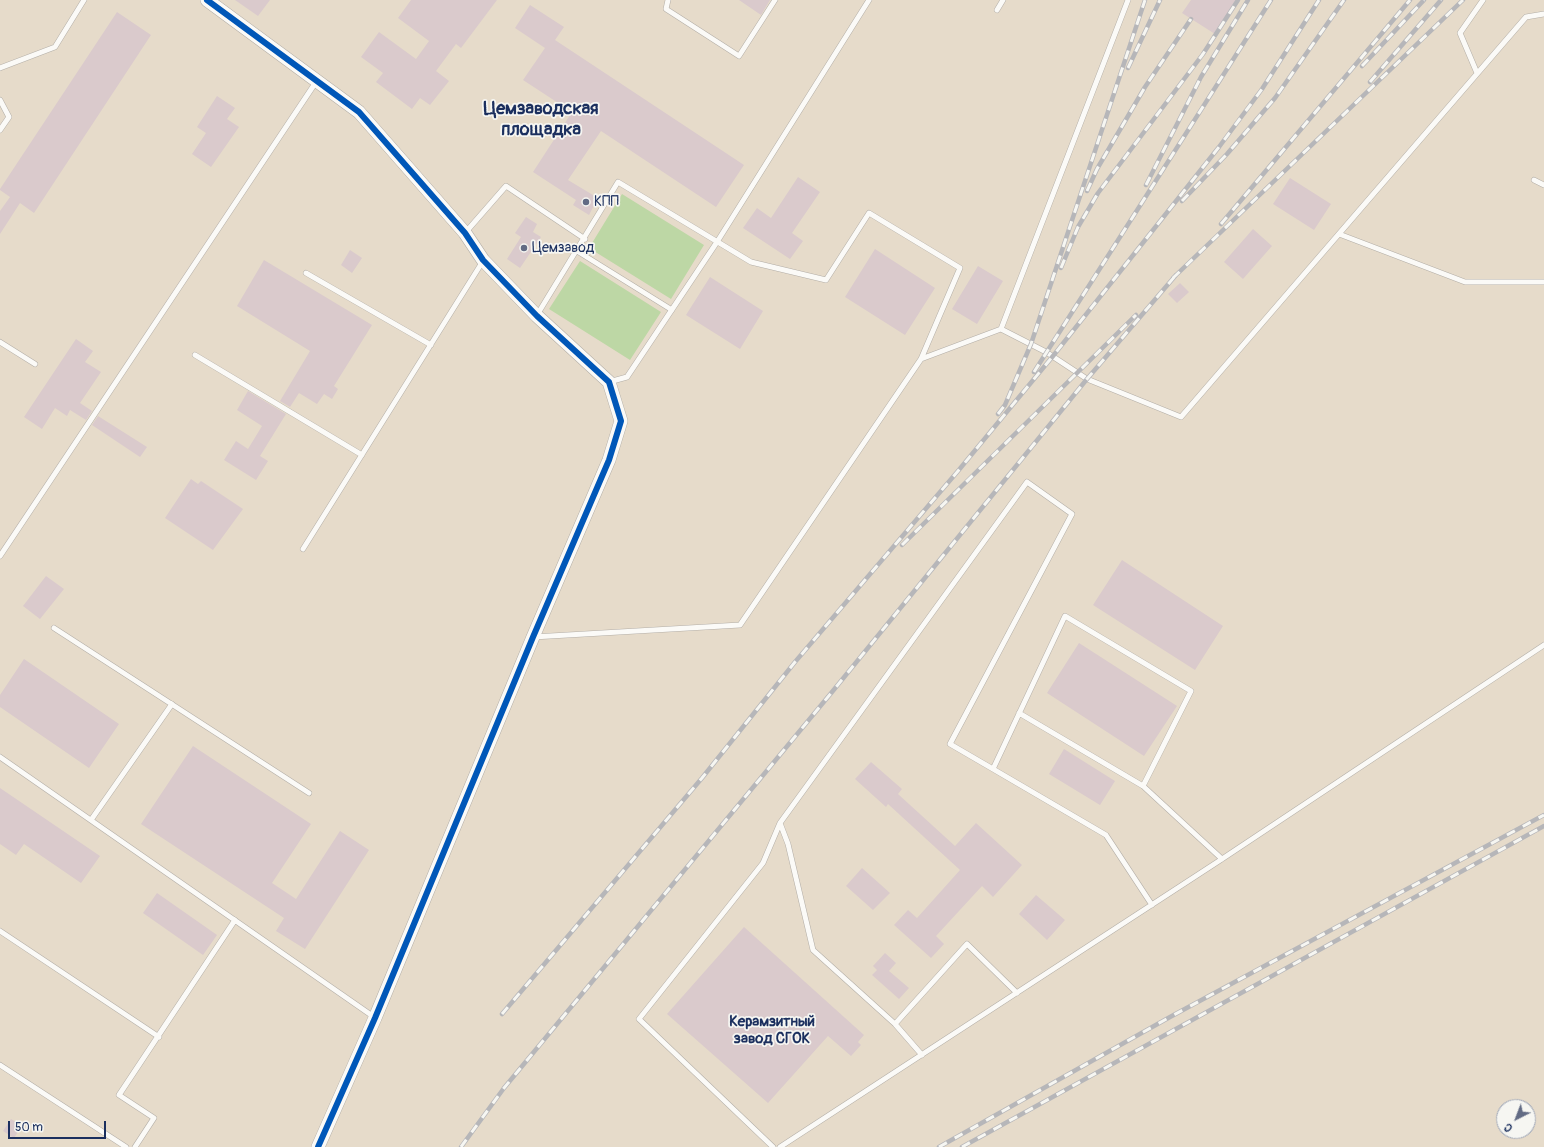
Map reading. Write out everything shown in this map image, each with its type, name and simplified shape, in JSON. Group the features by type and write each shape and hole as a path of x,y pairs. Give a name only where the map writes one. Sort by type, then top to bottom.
{"street":[{"path":"207,0 359,112 464,233 483,260 537,316 609,382 621,421 609,460 533,637 375,1018 318,1147"}],"lane":[{"path":"0,68 55,47 84,0"},
{"path":"668,0 666,9 739,56 775,0"},
{"path":"609,382 627,377 716,242 869,0"},
{"path":"997,10 1003,0"},
{"path":"1001,329 1128,0"},
{"path":"1477,73 1460,33 1483,0"},
{"path":"920,359 1001,329 1046,352 1087,380 1181,418 1526,16 1544,14"},
{"path":"0,556 317,81"},
{"path":"0,100 9,117 0,130"},
{"path":"1534,180 1544,185"},
{"path":"533,637 740,625 920,359 960,268 869,213 826,280 751,262 618,182 585,239 537,316"},
{"path":"464,233 506,186 585,239"},
{"path":"1339,234 1465,282 1544,282"},
{"path":"577,252 672,310"},
{"path":"303,549 431,346 483,260"},
{"path":"306,273 431,346"},
{"path":"0,342 35,364"},
{"path":"196,356 362,455"},
{"path":"773,1147 639,1020 763,863 780,823 1028,482 1072,514 950,744 1106,835 1152,905"},
{"path":"992,769 1065,616 1191,691 1143,786"},
{"path":"54,628 309,793"},
{"path":"780,1147 1152,905 1544,645"},
{"path":"90,820 172,704"},
{"path":"1019,712 1143,786 1222,859"},
{"path":"0,757 375,1018"},
{"path":"780,823 788,844 813,950 895,1024 922,1055"},
{"path":"135,1147 154,1118 120,1095 235,920"},
{"path":"0,931 159,1037"},
{"path":"895,1024 967,944 1017,993"},
{"path":"0,1065 126,1147"}],"green space":[{"path":"622,194 704,245 671,299 589,248"},
{"path":"580,261 661,312 630,360 549,309"}],"building":[{"path":"235,0 270,0 258,16"},
{"path":"411,0 497,0 461,48 456,44 436,71 449,81 430,105 420,98 412,109 376,82 383,73 361,57 379,32 416,59 429,41 398,18"},
{"path":"739,0 770,0 761,15"},
{"path":"1191,0 1236,0 1215,34 1182,13"},
{"path":"530,5 564,27 555,40 744,165 716,207 601,131 568,180 598,198 589,215 573,205 576,200 533,172 572,112 523,80 545,48 515,28"},
{"path":"117,12 151,35 34,213 20,203 0,234 0,211 10,197 0,189"},
{"path":"217,96 235,108 227,119 239,127 211,167 192,154 206,133 197,127"},
{"path":"798,177 820,192 792,233 803,241 790,259 743,228 757,208 771,218"},
{"path":"1290,178 1331,204 1314,230 1273,204"},
{"name":"Цемзавод","path":"526,217 537,224 533,232 541,237 520,268 507,259 521,237 515,233"},
{"path":"1253,229 1272,246 1243,279 1224,262"},
{"path":"875,249 935,288 905,335 845,297"},
{"path":"350,250 362,258 352,273 341,265"},
{"path":"264,260 372,325 334,386 338,389 332,399 324,394 317,404 299,393 290,407 280,401 310,351 237,306"},
{"path":"978,266 1003,281 977,324 952,309"},
{"path":"710,277 763,311 740,349 686,315"},
{"path":"1180,283 1189,292 1177,303 1168,294"},
{"path":"76,339 93,351 85,362 101,372 80,403 92,411 86,420 70,410 67,416 55,408 42,429 24,417"},
{"path":"248,391 286,414 260,456 268,461 256,480 224,460 236,441 248,449 262,426 237,410"},
{"path":"98,416 147,447 140,457 92,425"},
{"path":"191,479 198,484 201,481 243,509 213,550 165,518"},
{"path":"1122,560 1223,626 1195,670 1093,605"},
{"path":"46,576 64,589 40,619 23,606"},
{"path":"1079,643 1177,706 1144,756 1047,693"},
{"path":"24,659 119,724 89,768 0,707 0,695"},
{"path":"193,746 311,824 272,883 296,899 340,831 369,850 305,949 276,931 284,918 141,824"},
{"path":"1064,749 1115,781 1100,805 1049,774"},
{"path":"871,762 902,789 898,794 955,846 976,823 1022,865 993,897 982,886 936,936 944,944 931,958 894,925 908,910 917,918 960,870 888,804 886,807 855,779"},
{"path":"0,788 100,856 81,883 24,844 16,855 0,844"},
{"path":"862,868 890,893 873,910 846,886"},
{"path":"157,893 217,935 203,955 143,913"},
{"path":"1036,895 1065,920 1047,940 1019,914"},
{"path":"744,927 864,1035 858,1042 861,1045 851,1056 828,1036 768,1103 667,1014"},
{"path":"885,953 896,963 889,971 909,988 899,999 872,975 877,970 873,966"},
{"path":"11,1119 22,1126 14,1138 3,1131"}],"railway":[{"path":"998,414 1005,405 1031,344 1145,0"},
{"path":"1128,68 1160,0"},
{"path":"1061,268 1078,227 1098,193 1203,54 1238,0"},
{"path":"1146,185 1201,77 1248,0"},
{"path":"1034,372 1271,0"},
{"path":"502,1014 702,778 795,662 958,471 1053,356 1219,147 1262,89 1319,0"},
{"path":"1182,201 1227,154 1275,98 1344,0"},
{"path":"1221,224 1410,0"},
{"path":"1362,66 1424,0"},
{"path":"1370,82 1441,0"},
{"path":"1173,278 1463,0"},
{"path":"1087,191 1097,169 1145,87 1191,19"},
{"path":"461,1147 504,1088 832,692 1087,379 1176,275"},
{"path":"902,545 1136,315"},
{"path":"939,1147 1170,1017 1544,815"},
{"path":"962,1147 1544,826"}],"cycle path":[{"path":"207,0 359,112 465,233 483,260 537,316 609,382 621,421 609,460 533,637 375,1018 318,1147"}],"place":[{"name":"КПП","path":"586,202"},
{"name":"Цемзавод","path":"524,248"}],"district":[{"name":"Цемзаводская площадка","path":"541,119"},
{"name":"Керамзитный завод СГОК","path":"772,1030"}]}
